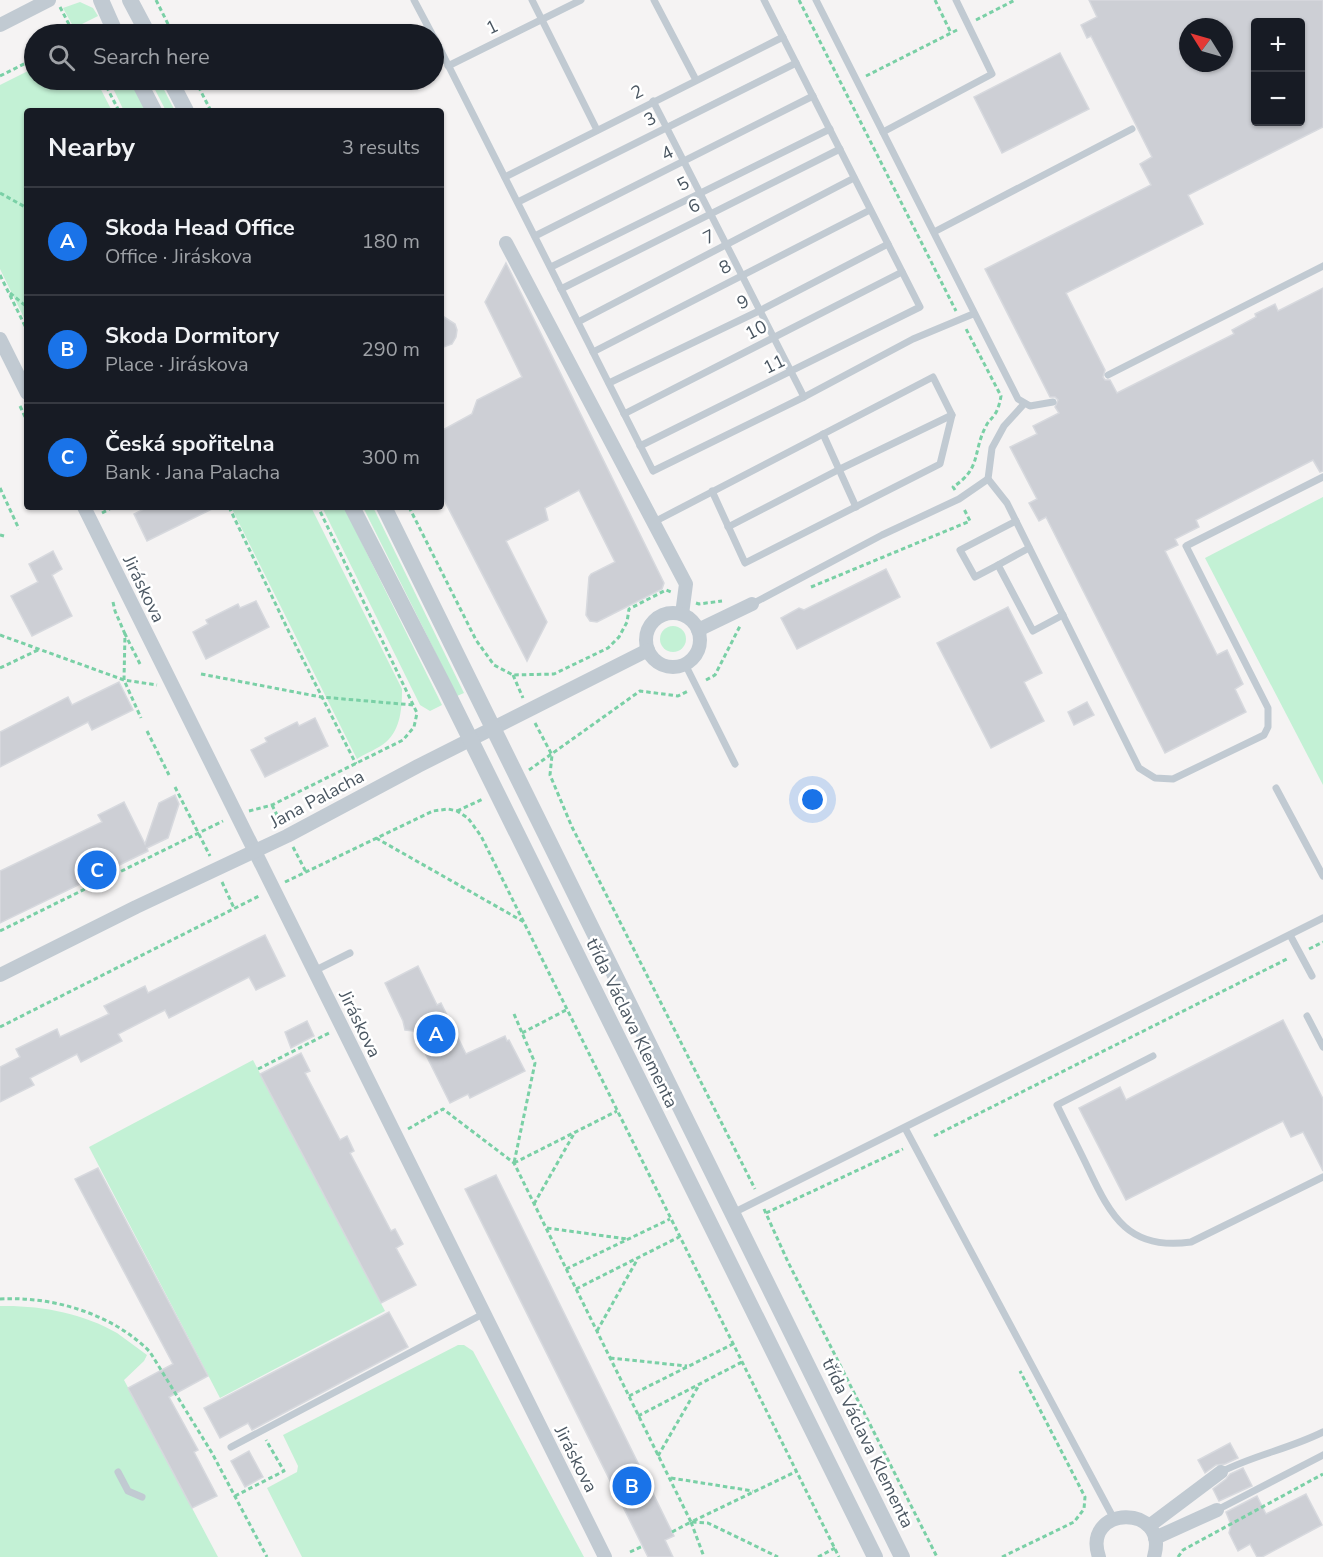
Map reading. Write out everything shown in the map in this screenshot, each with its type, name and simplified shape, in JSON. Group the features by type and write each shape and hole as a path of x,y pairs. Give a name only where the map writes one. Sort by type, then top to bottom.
{"street":[{"path":"0,26 50,0"},
{"path":"101,0 112,24"},
{"path":"130,0 142,24"},
{"path":"143,90 152,108"},
{"path":"175,90 184,108"},
{"path":"506,243 686,584 682,614"},
{"path":"0,339 24,387"},
{"name":"Jiráskova","path":"85,510 605,1557"},
{"name":"třída Václava Klementa","path":"354,510 875,1557"},
{"name":"třída Václava Klementa","path":"385,510 902,1557"},
{"path":"698,630 752,604"},
{"path":"671,614 682,614 694,623 698,630 699,646 696,654 685,664 675,667 667,666 653,657 648,650 647,634 656,620 671,614"},
{"name":"Jana Palacha","path":"0,975 136,907 254,852 648,650"},
{"path":"1152,1532 1221,1472"},
{"path":"1152,1532 1179,1528 1217,1510"},
{"path":"1099,1557 1096,1544 1099,1534 1105,1525 1123,1516 1142,1520 1152,1532 1154,1557"}],"lane":[{"path":"414,0 427,24"},
{"path":"532,0 597,130"},
{"name":"1","path":"448,66 581,0"},
{"path":"654,0 696,80"},
{"path":"764,0 902,272"},
{"path":"816,0 1018,399 1024,404 1039,406 1053,402"},
{"path":"883,132 992,74 956,0"},
{"name":"2","path":"505,177 783,37"},
{"path":"444,58 652,471 804,397 913,339 973,314"},
{"name":"3","path":"518,202 796,63"},
{"name":"4","path":"535,236 813,96"},
{"path":"653,101 804,397"},
{"name":"5","path":"551,267 830,129"},
{"path":"934,232 1132,129"},
{"name":"6","path":"561,289 840,149"},
{"name":"7","path":"578,322 854,178"},
{"name":"8","path":"593,352 870,210"},
{"name":"9","path":"609,383 760,310 888,244"},
{"path":"1107,375 1323,266"},
{"name":"11","path":"640,446 920,307 902,272"},
{"name":"10","path":"624,414 902,272"},
{"path":"654,522 712,491 933,377 952,415 940,464 745,563 712,491"},
{"path":"1024,404 1004,426 992,448 988,479 1007,503 1139,768 1155,778 1173,779 1264,735 1268,727 1268,708 1186,546 1323,477"},
{"path":"728,527 952,415"},
{"path":"823,434 856,507"},
{"path":"752,604 882,536 959,499 988,479"},
{"path":"1016,521 960,550 975,577 1029,548"},
{"path":"998,565 1033,631 1063,615"},
{"path":"685,664 735,764"},
{"path":"1276,788 1323,876"},
{"path":"733,1213 1323,918"},
{"path":"1290,935 1312,976"},
{"path":"314,971 350,953"},
{"path":"1307,1016 1323,1047"},
{"path":"1153,1056 1057,1106 1104,1203 1116,1219 1131,1232 1154,1242 1166,1244 1191,1242 1323,1177"},
{"path":"905,1128 1113,1519"},
{"path":"231,1447 483,1314"},
{"path":"1221,1472 1243,1461 1296,1445 1323,1432"},
{"path":"1217,1510 1323,1455"},
{"path":"118,1472 128,1491 142,1497"}],"path":[{"path":"57,0 69,24"},
{"path":"156,0 168,24"},
{"path":"935,0 951,33"},
{"path":"843,88 1015,0"},
{"path":"0,76 24,64"},
{"path":"108,90 117,108"},
{"path":"200,90 209,108"},
{"path":"0,193 24,206"},
{"path":"0,275 24,324"},
{"path":"8,291 24,304"},
{"path":"0,488 19,529"},
{"path":"230,510 356,764"},
{"path":"0,931 236,814 272,805 356,764 404,740 414,727 417,713 319,510"},
{"path":"411,510 476,640 494,665 513,675 554,674 608,648 620,636 627,622 629,609 666,590 699,604 725,600 739,629"},
{"path":"752,604 715,675 678,696 640,691 552,755 550,776 567,816 644,972 937,1557"},
{"path":"140,664 125,634 124,680 141,718"},
{"path":"0,635 124,680 174,688"},
{"path":"0,669 38,650"},
{"path":"201,674 321,697 413,705"},
{"path":"147,731 169,775"},
{"path":"175,787 211,858"},
{"path":"0,1027 272,889 433,811 448,809 458,811 468,819 481,836 526,923 670,1219 839,1557"},
{"path":"376,838 526,923"},
{"path":"222,882 234,908"},
{"path":"934,1136 1323,942"},
{"path":"522,1033 568,1009"},
{"path":"514,1014 535,1062 514,1163"},
{"path":"258,1070 342,1027"},
{"path":"396,1136 443,1109 514,1163 670,1478 691,1522 704,1557"},
{"path":"514,1163 617,1110"},
{"path":"534,1204 575,1132"},
{"path":"766,1213 903,1149 912,1154"},
{"path":"566,1269 670,1219"},
{"path":"546,1228 628,1239"},
{"path":"576,1289 680,1237"},
{"path":"597,1331 638,1258"},
{"path":"0,1299 34,1300 66,1306 105,1320 138,1340 156,1362 212,1453 267,1557"},
{"path":"629,1396 733,1344"},
{"path":"610,1358 689,1366"},
{"path":"638,1416 742,1362"},
{"path":"1002,1557 1074,1522 1084,1509 1085,1497 1020,1371"},
{"path":"658,1456 700,1384"},
{"path":"234,1496 284,1471 261,1430"},
{"path":"672,1532 796,1471"},
{"path":"1178,1557 1183,1550 1323,1474"},
{"path":"670,1478 755,1491"},
{"path":"691,1522 708,1523 777,1557"},
{"path":"630,1552 643,1546"},
{"path":"818,1557 835,1548"}],"green space":[{"path":"80,2 93,8 98,16 82,24 72,24 63,8"},
{"path":"24,73 24,90 101,90 110,108 24,108 24,318 0,269 0,85"},
{"path":"114,90 136,90 145,108 123,108"},
{"path":"155,90 164,90 173,108 164,108"},
{"path":"1323,497 1323,785 1205,558"},
{"path":"232,510 312,510 402,689 401,710 395,731 386,742 357,759"},
{"path":"323,510 345,510 442,705 430,711 420,705"},
{"path":"364,510 374,510 464,693 457,696"},
{"path":"673,626 682,630 686,639 682,648 673,652 664,648 660,639 664,630"},
{"path":"253,1060 385,1311 220,1398 89,1147"},
{"path":"0,1306 45,1309 90,1320 117,1333 147,1355 144,1361 124,1380 218,1557 0,1557"},
{"path":"458,1345 464,1345 473,1351 584,1557 302,1557 267,1488 297,1472 298,1466 283,1435"}],"building":[{"path":"1089,0 1323,0 1323,127 1188,195 1203,224 1066,293 1105,370 1103,377 1105,380 1110,380 1117,393 1234,334 1232,330 1256,317 1255,314 1275,304 1278,311 1323,288 1323,471 1320,472 1313,460 1196,520 1199,527 1175,539 1178,545 1165,551 1217,655 1227,650 1243,684 1235,689 1246,712 1165,753 1046,517 1039,521 1029,503 1037,499 1010,447 1037,434 1033,426 1059,413 1055,407 1058,400 1050,397 985,269 1151,185 1140,164 1152,157 1091,36 1087,38 1081,25 1097,17"},
{"path":"1060,53 1089,109 1002,153 974,97"},
{"path":"506,263 664,583 662,589 597,622 590,621 586,615 589,577 615,562 579,490 545,508 548,520 506,541 547,622 527,661 444,500 444,429 472,414 477,400 522,377 485,302"},
{"path":"444,317 455,324 457,330 452,344 444,347"},
{"path":"142,510 210,510 147,541 134,514"},
{"path":"53,551 62,569 52,575 72,616 32,636 11,596 38,582 29,564"},
{"path":"886,569 900,597 797,649 781,618 799,608 804,610"},
{"path":"256,601 269,627 206,659 193,632 208,624 206,620 238,604 240,608"},
{"path":"1008,607 1042,673 1024,682 1044,721 991,748 937,643"},
{"path":"119,682 133,710 92,730 88,722 0,767 0,732 68,697 72,705"},
{"path":"1087,702 1094,715 1074,725 1068,712"},
{"path":"315,718 328,746 265,777 251,750 267,742 265,738 297,722 299,726"},
{"path":"175,795 179,804 168,838 147,848 148,851 0,923 0,871 102,822 98,815 124,802 145,844 159,803"},
{"path":"265,935 285,976 256,990 249,977 169,1018 165,1010 118,1034 122,1041 81,1062 77,1054 30,1078 34,1085 0,1102 0,1067 20,1057 16,1049 57,1029 60,1037 109,1014 104,1006 145,986 148,993"},
{"path":"418,966 437,1005 441,1003 466,1054 505,1036 525,1071 470,1098 468,1094 450,1103 414,1031 405,1030 385,983"},
{"path":"1283,1020 1323,1099 1323,1171 1303,1132 1291,1137 1283,1121 1126,1200 1079,1108 1120,1087 1126,1100"},
{"path":"307,1021 314,1036 291,1048 285,1032"},
{"path":"301,1053 310,1071 305,1073 340,1140 347,1136 354,1151 350,1153 391,1231 395,1229 403,1244 396,1248 416,1285 381,1303 260,1074"},
{"path":"98,1168 208,1376 169,1397 198,1450 194,1452 217,1496 192,1508 128,1388 173,1364 75,1179"},
{"path":"496,1175 674,1536 665,1540 673,1557 648,1557 465,1189"},
{"path":"389,1312 408,1347 252,1430 248,1423 220,1438 204,1408"},
{"path":"1230,1443 1238,1458 1216,1465 1205,1473 1198,1460"},
{"path":"249,1451 263,1477 245,1487 231,1461"},
{"path":"1243,1468 1252,1486 1219,1501 1213,1489 1230,1474"},
{"path":"1306,1494 1322,1525 1262,1557 1257,1557 1250,1544 1238,1551 1229,1533 1231,1525 1226,1512 1257,1496 1266,1514"}],"place":[{"name":"Česká spořitelna","path":"97,870"},
{"name":"Skoda Head Office","path":"436,1034"},
{"name":"Skoda Dormitory","path":"632,1486"}]}
